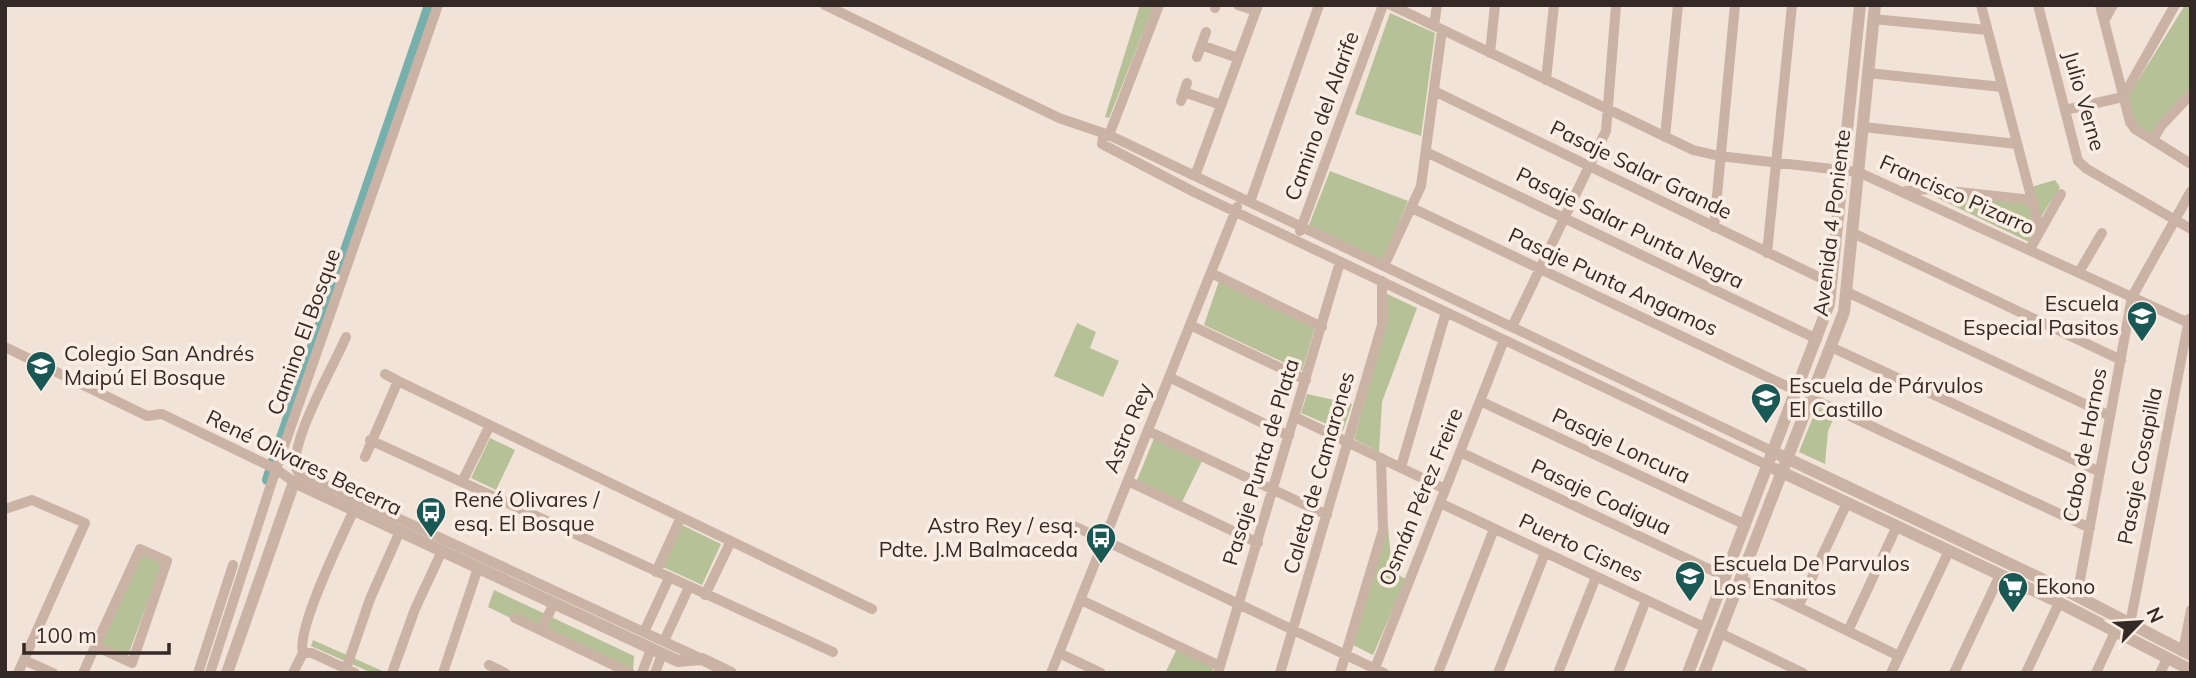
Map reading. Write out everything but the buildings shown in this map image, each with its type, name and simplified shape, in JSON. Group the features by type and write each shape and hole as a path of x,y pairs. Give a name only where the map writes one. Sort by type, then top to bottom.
{"street":[{"name":"Camino El Bosque","path":"209,673 276,469 438,5"},
{"path":"825,5 1059,118 1109,135 2077,596 2187,653 2191,610"},
{"path":"1159,5 1109,135 1103,138 1102,144 1111,150 1340,262 2059,603 2191,670"},
{"path":"1195,176 1257,8 1238,5"},
{"name":"Astro Rey","path":"1051,673 1235,211 1245,200 1319,5"},
{"name":"Camino del Alarife","path":"1297,241 1383,5"},
{"name":"Francisco Pizarro","path":"1391,5 1693,150 1719,156 1858,172 1906,191 2132,298 2190,321"},
{"path":"1384,266 1421,186 1434,92 1437,5"},
{"path":"1490,53 1495,5"},
{"path":"1546,80 1554,5"},
{"path":"1512,327 1606,131 1606,94 1615,5"},
{"path":"1665,137 1678,5"},
{"path":"1714,227 1735,5"},
{"path":"1768,253 1792,5"},
{"name":"Avenida 4 Poniente","path":"1688,673 1829,304 1860,5"},
{"name":"Avenida 4 Poniente","path":"1704,673 1831,347 1847,292 1875,5"},
{"path":"1980,5 2040,231"},
{"name":"Julio Verne","path":"2038,5 2080,164 2191,229"},
{"path":"2100,5 2123,97 2134,129 2191,164"},
{"path":"2104,21 2113,5"},
{"path":"2065,110 2123,97 2175,5"},
{"path":"1873,19 1987,30"},
{"path":"1197,57 1206,32"},
{"path":"1201,45 1238,58"},
{"path":"1868,73 2002,87"},
{"path":"1184,92 1221,105"},
{"name":"Pasaje Salar Grande","path":"1434,92 1832,284"},
{"path":"2153,140 2161,126 2191,94"},
{"path":"1863,127 2017,144"},
{"name":"Pasaje Salar Punta Negra","path":"1426,152 1817,339"},
{"path":"1906,191 1930,189 2032,200"},
{"name":"Cabo de Hornos","path":"2077,596 2132,298 2191,191"},
{"path":"2029,249 2061,194"},
{"name":"Pasaje Punta Angamos","path":"1412,208 1797,391"},
{"path":"1853,233 2121,360"},
{"path":"2079,272 2102,233"},
{"name":"Pasaje Punta de Plata","path":"1219,669 1340,262"},
{"path":"1211,273 1322,327"},
{"name":"Caleta de Camarones","path":"1280,673 1382,325 1382,281"},
{"path":"1847,292 2110,416"},
{"path":"1401,467 1446,312"},
{"name":"Pasaje Cosapilla","path":"2130,624 2190,321"},
{"path":"1190,325 1306,380"},
{"name":"René Olivares Becerra","path":"346,337 310,414 294,461 298,472 644,632 659,648"},
{"name":"Osmán Pérez Freire","path":"1381,672 1445,489 1504,340"},
{"name":"René Olivares Becerra","path":"5,347 147,416 162,414 276,469 294,482 554,603 659,648 683,662 702,659 731,673"},
{"path":"1831,347 2100,472"},
{"path":"385,374 873,608"},
{"path":"1169,377 1289,436"},
{"path":"365,457 370,440 398,381"},
{"path":"1811,398 2090,528"},
{"name":"Pasaje Loncura","path":"1480,401 1746,525"},
{"path":"1295,417 1445,489"},
{"path":"462,482 490,425"},
{"path":"1148,430 1327,515"},
{"path":"370,440 833,652"},
{"name":"Pasaje Codigua","path":"1460,452 1726,577"},
{"path":"1340,673 1383,530 1381,458"},
{"path":"1128,481 1258,543"},
{"path":"227,673 294,482"},
{"path":"5,509 32,500 85,523 18,673"},
{"name":"Puerto Cisnes","path":"1440,503 1706,628"},
{"path":"1798,607 1847,503"},
{"path":"293,673 303,653 302,641 319,589 354,510"},
{"path":"656,572 681,517"},
{"path":"1074,526 1381,672"},
{"path":"1848,631 1897,526"},
{"path":"1438,673 1494,529"},
{"path":"303,653 312,653 350,671 370,599 400,531"},
{"path":"705,595 731,541"},
{"path":"83,673 95,646 140,548 167,561 132,663 95,646"},
{"path":"392,673 415,609 442,551"},
{"path":"1891,673 1949,551"},
{"path":"1498,673 1545,553"},
{"path":"198,673 233,565"},
{"path":"443,673 478,568"},
{"path":"1954,673 2000,575"},
{"path":"1558,673 1596,577"},
{"path":"644,632 669,578"},
{"path":"1741,579 1899,656"},
{"path":"642,673 659,648 689,587"},
{"path":"1081,600 1219,669"},
{"path":"1618,673 1646,600"},
{"path":"541,630 554,603"},
{"path":"2026,673 2059,603"},
{"path":"515,618 630,673"},
{"path":"2096,673 2115,632"},
{"path":"1720,633 1803,673"},
{"path":"655,673 659,648"},
{"path":"1059,653 1101,673"},
{"path":"2160,673 2167,659"},
{"path":"24,660 53,673"},
{"path":"489,665 505,673"}],"green space":[{"path":"1140,5 1154,5 1109,118 1105,117"},
{"path":"2185,5 2191,5 2191,87 2158,122 2151,136 2136,126 2126,100"},
{"path":"1390,13 1435,33 1421,136 1355,114"},
{"path":"1330,171 1408,201 1382,261 1309,225"},
{"path":"2055,180 2060,187 2041,217 2031,187"},
{"path":"1925,192 2029,204 2034,227 2029,242"},
{"path":"1219,281 1315,328 1302,371 1204,325"},
{"path":"1383,292 1417,308 1382,402 1379,452 1354,439 1385,329"},
{"path":"1077,323 1096,332 1090,348 1119,361 1103,397 1054,376"},
{"path":"1307,394 1352,404 1343,431 1301,413"},
{"path":"1817,407 1835,415 1828,431 1825,464 1799,452"},
{"path":"1155,436 1203,459 1182,502 1137,480"},
{"path":"490,438 515,450 496,490 471,478"},
{"path":"682,525 721,544 702,585 663,567"},
{"path":"1388,526 1392,572 1406,579 1373,655 1353,645"},
{"path":"142,555 162,564 127,658 100,645"},
{"path":"494,590 634,656 633,673 622,673 488,607"},
{"path":"313,640 387,673 372,673 311,646"},
{"path":"1177,649 1214,665 1212,673 1165,673"}],"waterway":[{"path":"273,461 429,5"},
{"path":"267,480 269,473"}],"place":[{"name":"Escuela Especial Pasitos","path":"2142,343"},
{"name":"Colegio San Andrés Maipú El Bosque","path":"41,393"},
{"name":"Escuela de Párvulos El Castillo","path":"1766,425"},
{"name":"René Olivares / esq. El Bosque","path":"431,539"},
{"name":"Astro Rey / esq. Pdte. J.M Balmaceda","path":"1101,565"},
{"name":"Escuela De Parvulos Los Enanitos","path":"1690,603"},
{"name":"Ekono","path":"2013,614"}]}
